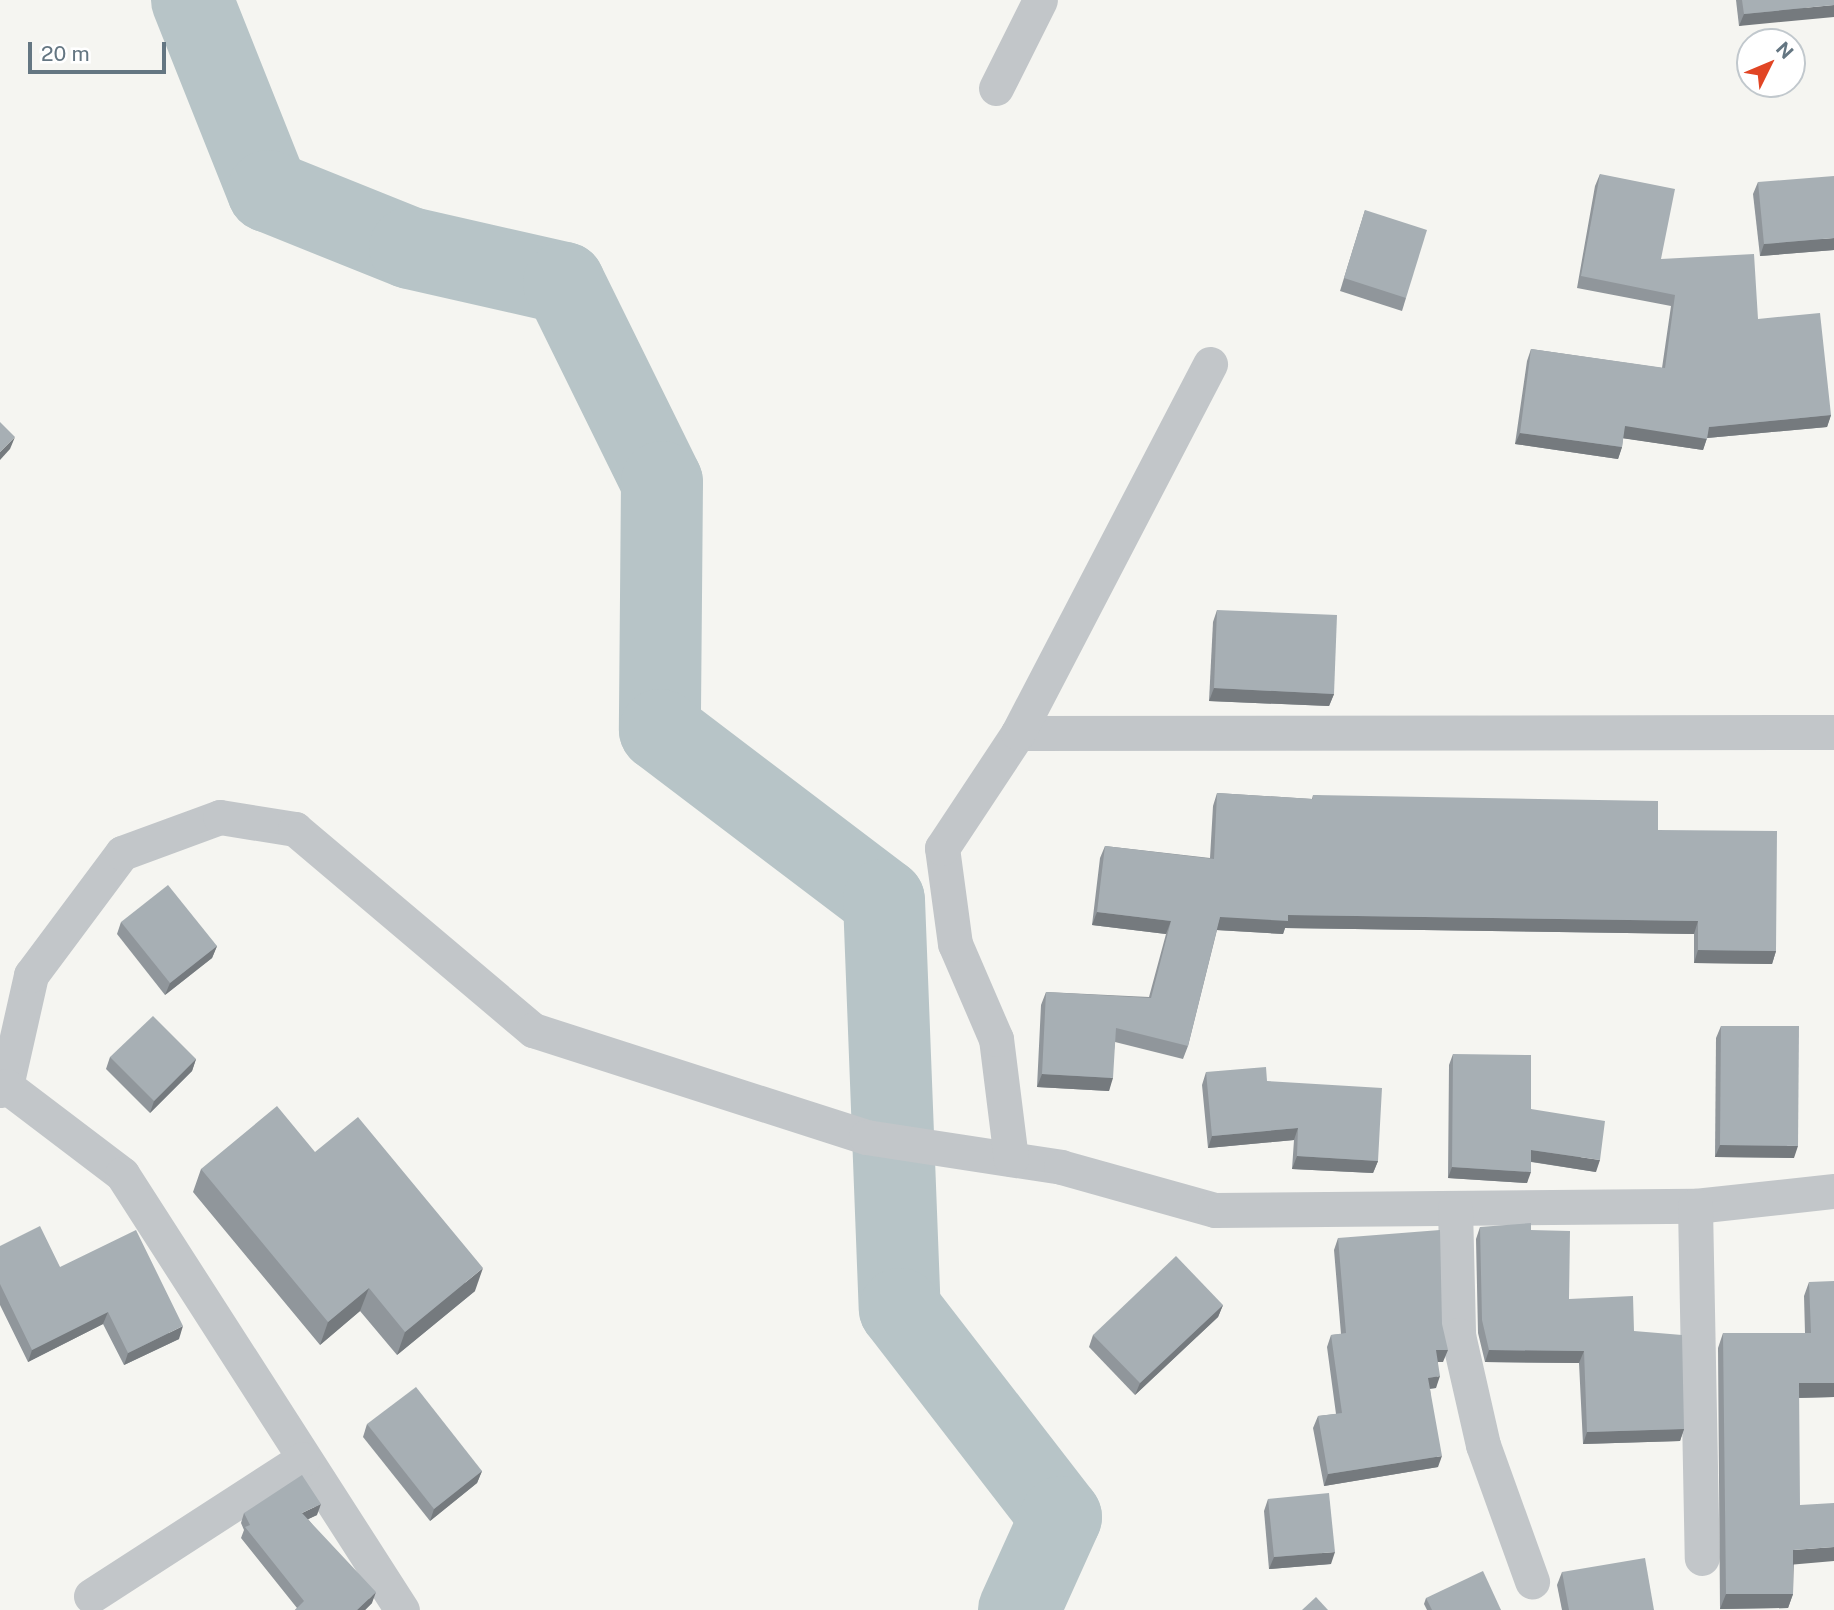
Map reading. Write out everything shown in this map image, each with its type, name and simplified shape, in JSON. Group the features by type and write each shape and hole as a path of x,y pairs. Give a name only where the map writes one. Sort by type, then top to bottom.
{"street":[{"path":"996,88 1040,0"},
{"path":"1012,1159 996,1039 955,944 942,848 1018,733 1210,364"},
{"path":"1018,733 1834,732"},
{"path":"402,1610 122,1174 3,1088 31,975 122,853 220,817 296,829 533,1030 866,1137 1061,1167 1215,1210 1695,1206 1834,1191"},
{"path":"1695,1206 1702,1558"},
{"path":"1455,1208 1458,1335 1483,1445 1532,1581"},
{"path":"91,1596 303,1459"}],"building":[{"path":"1742,0 1834,0 1834,5 1744,14"},
{"path":"1600,174 1675,189 1661,259 1754,254 1758,319 1820,313 1831,415 1709,427 1707,439 1625,426 1622,447 1520,433 1531,349 1665,368 1675,295 1581,276"},
{"path":"1834,176 1834,238 1764,244 1758,182"},
{"path":"1365,210 1427,230 1406,298 1344,278"},
{"path":"0,422 15,437 0,452"},
{"path":"1217,610 1337,615 1334,694 1214,688"},
{"path":"1217,793 1313,799 1313,795 1658,801 1658,830 1777,831 1776,951 1698,950 1698,921 1288,915 1288,921 1220,917 1188,1046 1116,1028 1113,1078 1042,1074 1046,992 1151,998 1171,921 1097,912 1105,846 1214,859"},
{"path":"168,885 217,946 170,983 121,922"},
{"path":"153,1016 196,1059 154,1101 110,1057"},
{"path":"1721,1026 1799,1026 1798,1146 1720,1145"},
{"path":"1453,1054 1531,1055 1531,1109 1605,1121 1600,1160 1531,1150 1531,1172 1452,1167"},
{"path":"1266,1067 1267,1081 1382,1088 1378,1161 1297,1156 1298,1128 1212,1136 1206,1072"},
{"path":"277,1106 315,1152 358,1117 483,1268 405,1332 369,1288 328,1322 201,1169"},
{"path":"1531,1223 1531,1230 1570,1231 1569,1299 1633,1296 1634,1331 1682,1335 1684,1429 1587,1432 1584,1351 1489,1350 1482,1320 1480,1227"},
{"path":"40,1226 60,1267 136,1230 183,1326 128,1353 108,1312 32,1350 0,1284 0,1246"},
{"path":"1440,1230 1442,1324 1448,1350 1436,1350 1440,1376 1428,1378 1442,1456 1328,1474 1318,1416 1342,1413 1331,1335 1346,1333 1338,1238"},
{"path":"1176,1256 1223,1305 1140,1383 1093,1335"},
{"path":"1834,1281 1834,1383 1799,1383 1800,1505 1834,1503 1834,1547 1793,1550 1793,1594 1726,1594 1723,1333 1811,1333 1809,1282"},
{"path":"416,1387 482,1471 434,1509 367,1424"},
{"path":"302,1475 321,1504 302,1513 376,1592 357,1610 295,1610 304,1601 245,1527 250,1525 244,1513"},
{"path":"1329,1493 1335,1552 1274,1557 1268,1499"},
{"path":"1645,1558 1654,1610 1569,1610 1562,1572"},
{"path":"1483,1571 1501,1610 1432,1610 1426,1598"},
{"path":"1316,1597 1328,1610 1302,1610"}],"waterway":[{"path":"192,0 268,191 410,248 564,283 662,482 660,730 884,900 900,1309 1061,1517 1019,1610"}]}
